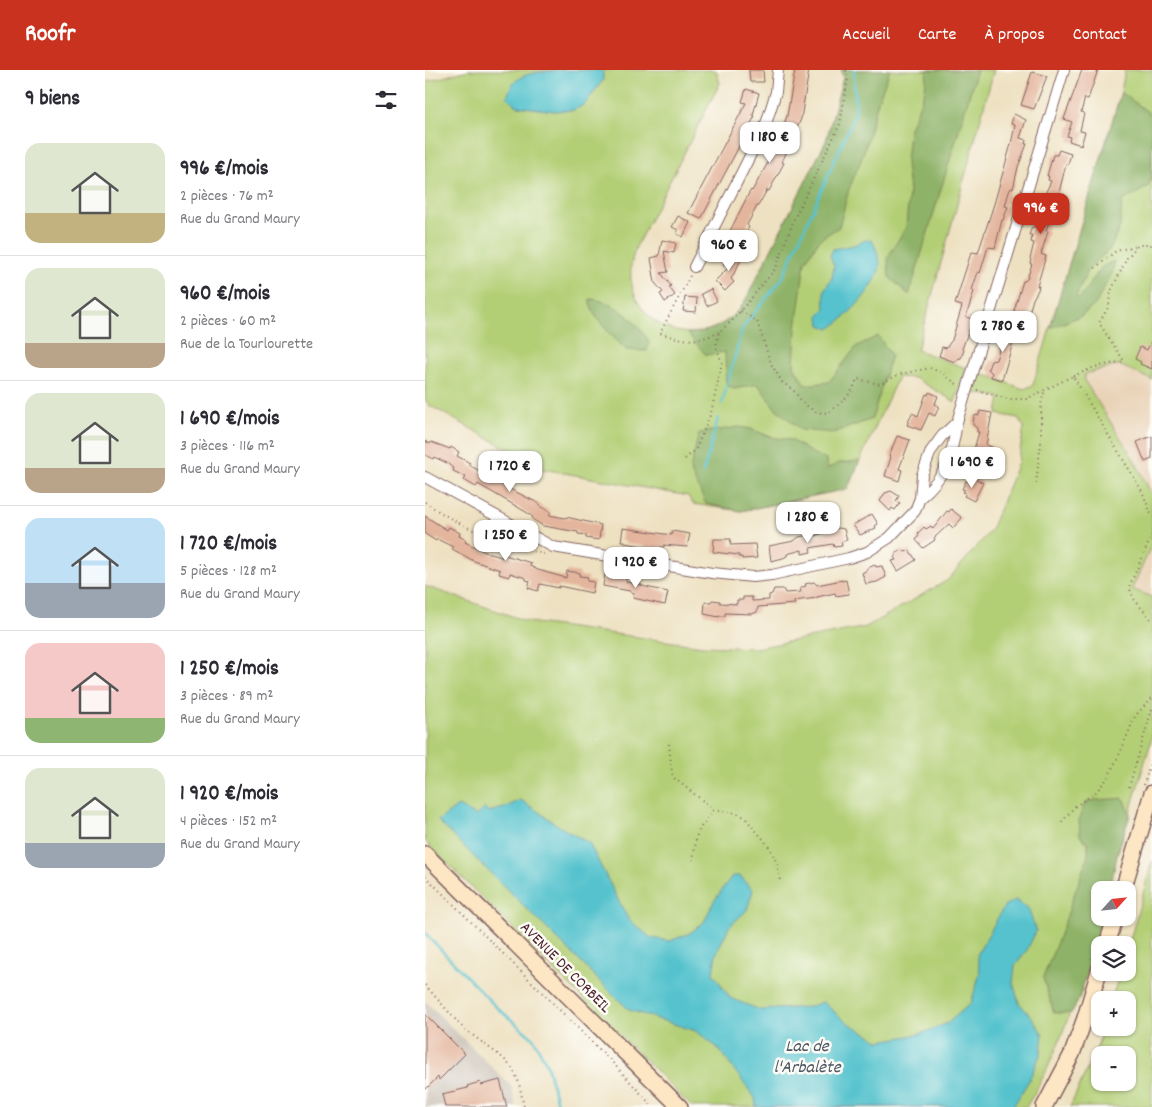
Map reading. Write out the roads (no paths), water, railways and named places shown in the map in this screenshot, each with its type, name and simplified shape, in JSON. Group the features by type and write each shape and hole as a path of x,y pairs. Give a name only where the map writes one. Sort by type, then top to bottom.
{"main road":[{"path":"1126,881 1152,793"},
{"name":"AVENUE DE CORBEIL","path":"425,854 680,1107"},
{"path":"1044,1107 1072,1054 1096,981"}],"street":[{"path":"694,267 766,124 776,92 778,70"},
{"path":"919,498 930,490 942,474 953,451 957,422 1064,70"},
{"path":"425,477 553,547 696,571 753,577 819,566 849,558 867,552 889,538 915,511 922,475 931,451 942,436 957,422"}],"water":[{"path":"558,70 603,70 603,80 585,104 574,110 554,111 517,106 507,97 515,82 520,78 533,73"},
{"path":"866,240 872,240 880,262 879,270 872,286 836,325 829,329 820,325 819,316 825,308 824,290 832,278 834,265 830,256 833,249 854,245"},
{"name":"Lac de l'Arbalète","path":"521,800 562,828 589,843 628,919 651,938 670,941 690,933 704,922 714,901 732,876 740,876 753,890 747,910 729,927 716,954 713,973 730,998 760,1010 808,1007 823,1002 845,1021 880,1041 920,1034 948,1023 971,1003 980,973 977,955 1005,905 1015,900 1028,908 1036,931 1027,950 1015,966 1013,983 1019,1003 1034,1020 1043,1035 1041,1053 1028,1082 1013,1107 756,1107 755,1098 718,1048 696,1031 629,1010 438,821 458,806 477,816 485,808 488,812 504,808"}],"waterway":[{"path":"722,403 743,327 782,279 856,112 854,70"},
{"path":"703,473 718,418"},
{"path":"425,933 494,1005 534,1039 547,1065 558,1107"}]}
